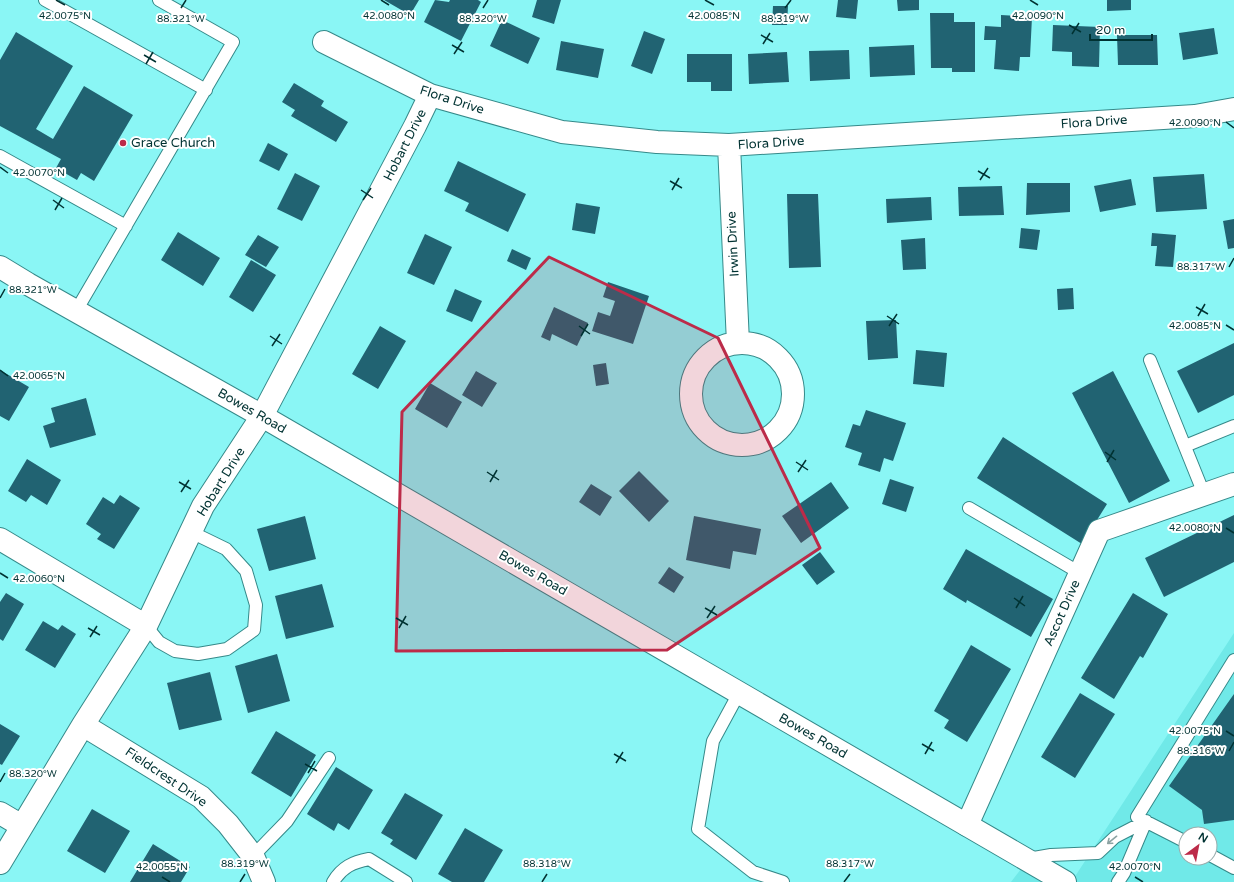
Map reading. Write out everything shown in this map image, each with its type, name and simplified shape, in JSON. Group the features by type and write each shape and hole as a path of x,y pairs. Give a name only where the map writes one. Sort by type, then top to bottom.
{"street":[{"name":"Flora Drive","path":"324,42 430,95 562,132 657,142 729,145 1195,116 1234,109"},
{"name":"Hobart Drive","path":"0,863 83,725 146,626 204,506 262,416 412,133 430,95"},
{"name":"Irwin Drive","path":"729,145 738,343"},
{"name":"Bowes Road","path":"0,266 76,312 262,416 1065,882"},
{"path":"738,343 750,343 762,347 782,362 788,372 793,396 791,408 786,420 779,430 758,442 746,445 733,444 711,434 699,420 692,403 691,391 698,368 705,358 715,350 726,345 738,343"},
{"name":"Ascot Drive","path":"966,825 1099,531 1234,484"},
{"path":"0,539 146,626"},
{"name":"Fieldcrest Drive","path":"83,725 201,797 228,824 253,856 264,882"},
{"path":"0,813 22,826"}],"lane":[{"path":"45,0 206,90"},
{"path":"76,312 233,42 159,0"},
{"path":"0,156 126,226"},
{"path":"1150,360 1204,494"},
{"path":"1185,446 1234,426"},
{"path":"969,508 1080,573"},
{"path":"146,626 158,642 175,651 198,654 227,648 254,630 256,605 246,571 226,549 191,532"},
{"path":"1178,838 1137,817 1234,660"},
{"path":"739,693 713,741 698,829 753,872 783,882"},
{"path":"253,856 287,821 329,758"},
{"path":"1025,859 1051,855 1098,853 1115,837 1146,822"},
{"path":"1118,882 1124,874 1146,822"},
{"path":"333,882 336,877 352,862 369,859 406,882"},
{"path":"1218,859 1234,868"}],"highlighted area":[{"path":"549,257 718,338 820,548 667,650 396,651 402,412"}],"shaded area":[{"path":"1234,633 1234,882 1072,881"},
{"path":"1024,865 1055,882 1011,882"}],"building":[{"path":"384,0 419,0 410,15"},
{"path":"435,0 449,2 450,0 478,0 481,2 461,41 424,22"},
{"path":"537,0 561,0 554,24 532,17"},
{"path":"838,0 858,0 856,19 836,17"},
{"path":"897,0 919,0 919,10 898,11"},
{"path":"1107,0 1131,0 1131,10 1107,11"},
{"path":"773,6 788,6 787,25 772,25"},
{"path":"930,13 954,13 954,22 975,22 975,72 952,72 952,68 931,68"},
{"path":"1001,15 1032,17 1030,57 1020,57 1019,71 994,69 996,40 984,40 985,26 1001,27"},
{"path":"502,20 540,38 528,64 490,46"},
{"path":"1053,25 1100,27 1099,67 1072,66 1072,52 1052,51"},
{"path":"1214,28 1218,54 1183,60 1179,33"},
{"path":"644,31 665,39 652,74 631,66"},
{"path":"16,32 73,66 36,129 53,139 84,86 133,115 94,181 81,173 77,180 56,168 61,159 0,126 0,60"},
{"path":"1117,35 1157,35 1158,65 1118,65"},
{"path":"561,41 604,49 598,78 556,70"},
{"path":"914,45 915,75 870,77 869,47"},
{"path":"849,50 850,79 810,81 809,51"},
{"path":"787,52 789,82 749,84 748,54"},
{"path":"687,54 732,54 732,91 711,91 711,82 687,82"},
{"path":"294,83 324,101 321,106 348,122 336,142 291,116 295,110 282,102"},
{"path":"268,143 288,154 279,171 259,161"},
{"path":"458,161 526,194 508,232 465,211 469,203 444,191"},
{"path":"295,173 320,186 302,221 277,209"},
{"path":"1204,174 1207,209 1156,212 1153,177"},
{"path":"1131,179 1136,205 1100,212 1094,186"},
{"path":"1027,183 1070,183 1070,212 1026,215"},
{"path":"1002,186 1004,215 959,216 958,187"},
{"path":"787,194 818,194 821,267 789,268"},
{"path":"931,197 932,220 887,223 886,199"},
{"path":"576,203 600,207 595,234 572,230"},
{"path":"1234,219 1234,248 1228,249 1223,221"},
{"path":"1021,228 1040,230 1037,250 1019,248"},
{"path":"178,232 220,258 203,286 161,260"},
{"path":"1152,233 1176,235 1173,267 1155,266 1157,246 1151,246"},
{"path":"425,234 452,247 434,285 407,273"},
{"path":"258,235 279,247 266,267 245,255"},
{"path":"925,238 926,269 903,270 901,240"},
{"path":"512,249 531,258 526,270 507,261"},
{"path":"251,260 276,275 253,312 229,297"},
{"path":"608,282 649,296 633,344 592,331 598,312 610,316 615,301 603,297"},
{"path":"1073,288 1074,309 1058,310 1057,289"},
{"path":"455,289 482,301 472,322 446,311"},
{"path":"554,307 588,323 577,346 552,334 550,341 541,337"},
{"path":"896,320 898,358 868,360 866,321"},
{"path":"380,326 406,341 378,389 352,374"},
{"path":"1234,343 1234,395 1198,413 1177,371"},
{"path":"916,350 947,353 944,387 913,384"},
{"path":"606,363 609,384 596,386 593,365"},
{"path":"0,370 29,387 9,421 0,416"},
{"path":"476,371 497,383 482,407 462,395"},
{"path":"1113,371 1170,481 1129,503 1072,393"},
{"path":"430,383 462,402 447,428 415,409"},
{"path":"86,398 96,435 50,448 43,426 55,422 51,408"},
{"path":"866,410 906,423 893,461 884,458 880,472 858,465 862,453 845,447 853,424 860,426"},
{"path":"1003,437 1107,504 1082,544 977,478"},
{"path":"27,459 61,480 47,505 31,495 26,502 8,491"},
{"path":"639,471 669,501 649,522 619,491"},
{"path":"890,479 914,487 906,512 882,504"},
{"path":"831,482 849,508 801,543 782,516"},
{"path":"591,484 612,497 600,516 579,502"},
{"path":"120,495 140,508 114,549 97,539 101,534 86,524 103,497 114,504"},
{"path":"1234,515 1234,562 1164,597 1145,558"},
{"path":"305,516 316,559 269,571 257,529"},
{"path":"694,516 761,529 756,555 733,551 730,569 686,560"},
{"path":"966,549 1053,599 1031,637 967,600 966,603 943,589"},
{"path":"820,552 835,572 817,585 802,565"},
{"path":"669,567 684,577 674,593 658,583"},
{"path":"322,584 334,627 286,639 275,596"},
{"path":"6,593 24,604 3,641 0,639 0,602"},
{"path":"1133,593 1168,614 1143,658 1140,656 1114,699 1081,678"},
{"path":"43,621 58,630 62,625 76,634 55,668 25,650"},
{"path":"971,645 1011,669 967,742 944,728 949,720 934,711"},
{"path":"277,654 290,701 248,713 235,666"},
{"path":"210,672 222,720 179,730 167,683"},
{"path":"1080,693 1115,714 1075,778 1041,757"},
{"path":"1234,694 1234,820 1204,824 1202,810 1169,786"},
{"path":"0,724 20,736 2,765 0,764"},
{"path":"276,731 316,755 291,797 251,773"},
{"path":"336,767 373,790 349,830 338,823 334,831 307,814"},
{"path":"405,793 443,815 416,860 390,844 393,840 381,833"},
{"path":"92,809 130,831 105,873 67,851"},
{"path":"465,828 503,850 484,882 452,882 438,874"},
{"path":"153,844 190,867 181,882 130,882"}],"place":[{"name":"Grace Church","path":"123,143"}]}
